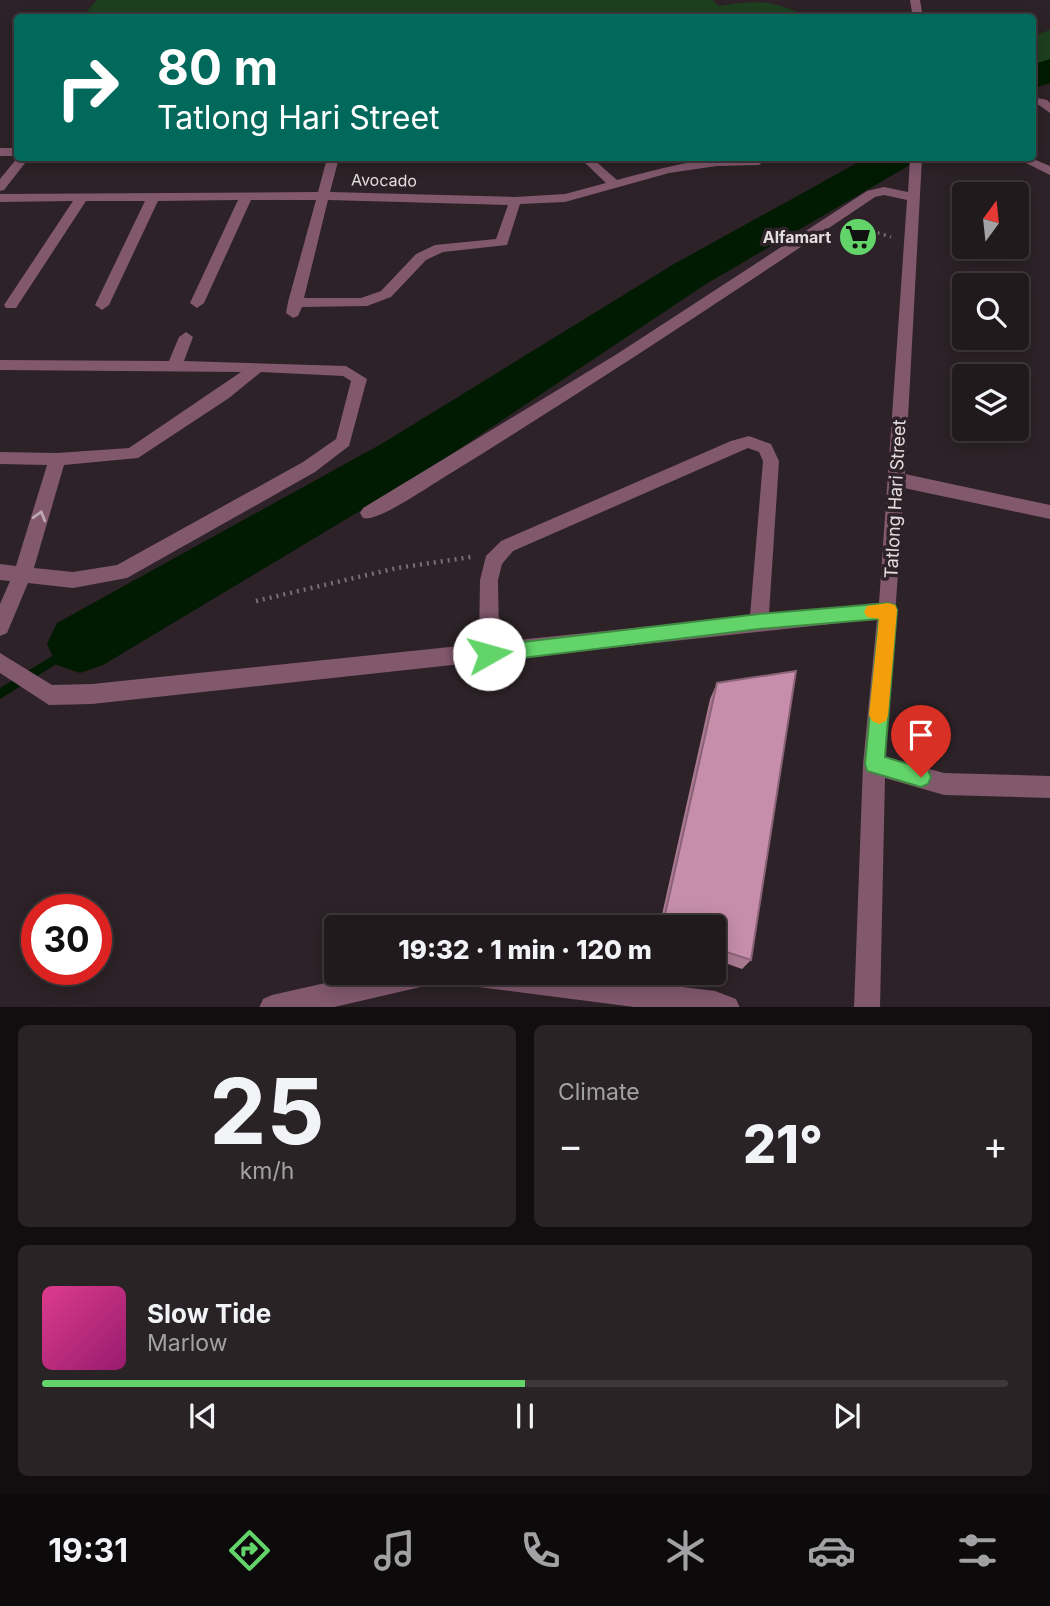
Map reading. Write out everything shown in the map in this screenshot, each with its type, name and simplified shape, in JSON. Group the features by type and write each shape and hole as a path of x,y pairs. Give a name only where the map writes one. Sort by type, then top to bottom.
{"street":[{"path":"0,187 21,161"},
{"path":"332,161 294,307 362,303 386,294 421,257 440,248 502,242 515,201"},
{"path":"589,161 614,184"},
{"name":"Avocado","path":"0,198 323,196 515,201 565,198 668,170 738,161"},
{"name":"Tatlong Hari Street","path":"867,1007 874,764 888,610 913,197 918,161"},
{"path":"1028,161 1050,171"},
{"path":"369,513 615,361 871,194 884,191 913,197"},
{"path":"102,305 153,196"},
{"path":"11,305 82,197"},
{"path":"197,303 246,197"},
{"path":"175,366 186,337"},
{"path":"0,365 258,367 346,371 359,379 343,442 309,467 120,572 74,580 23,572 0,572"},
{"path":"0,458 57,459 132,454 223,394 258,367"},
{"path":"489,654 489,580 493,561 507,546 749,442 765,448 771,461 759,622"},
{"path":"0,627 23,572 57,459"},
{"path":"895,480 1050,512"},
{"path":"3,663 49,695 92,694 888,610"},
{"path":"874,764 944,784 1050,787"},
{"path":"272,1007 371,985"},
{"path":"565,985 727,1007"}],"path":[{"path":"833,220 910,244"},
{"path":"256,601 408,566 466,556 493,561"}],"green space":[{"path":"97,0 712,0 719,6 756,2 775,4 802,14 85,14"},
{"path":"1050,30 1050,69 1036,77 1036,35"}],"building":[{"path":"796,671 751,960 726,952 726,915 665,915 717,683"}],"waterway":[{"path":"1036,77 1050,69"},
{"path":"80,644 403,458 690,274 889,161"},
{"path":"0,694 80,644"}],"slow traffic":[{"path":"873,612 888,610 879,715"}],"place":[{"name":"Alfamart","path":"858,237"}],"route":[{"path":"489,654 759,622 888,610 874,764 921,777"}]}
